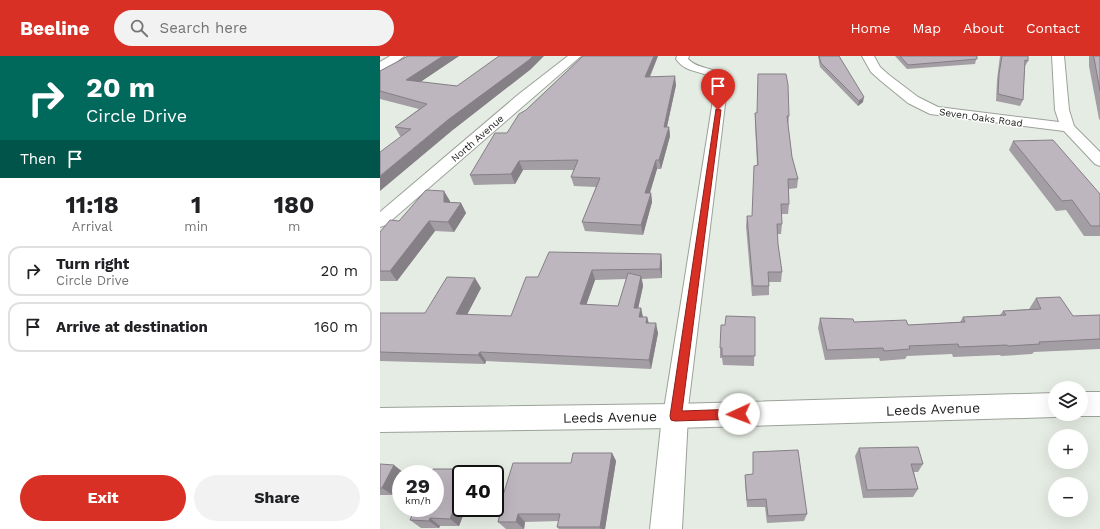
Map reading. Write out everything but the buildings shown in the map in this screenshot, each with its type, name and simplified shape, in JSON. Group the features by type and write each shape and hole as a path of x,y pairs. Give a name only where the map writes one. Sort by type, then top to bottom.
{"main road":[{"path":"380,68 398,56"},
{"path":"1088,404 1100,404"},
{"name":"Leeds Avenue","path":"380,420 675,416 1048,405"},
{"path":"666,529 675,416"}],"street":[{"name":"North Avenue","path":"380,222 524,97 575,56"},
{"path":"675,416 722,80 720,76 714,73 684,63 682,59 683,56"},
{"name":"Seven Oaks Road","path":"868,56 875,69 884,78 913,100 935,111 1068,127"},
{"path":"1058,56 1062,110 1068,127 1100,161"}],"route":[{"path":"718,110 675,416 739,414"}]}
